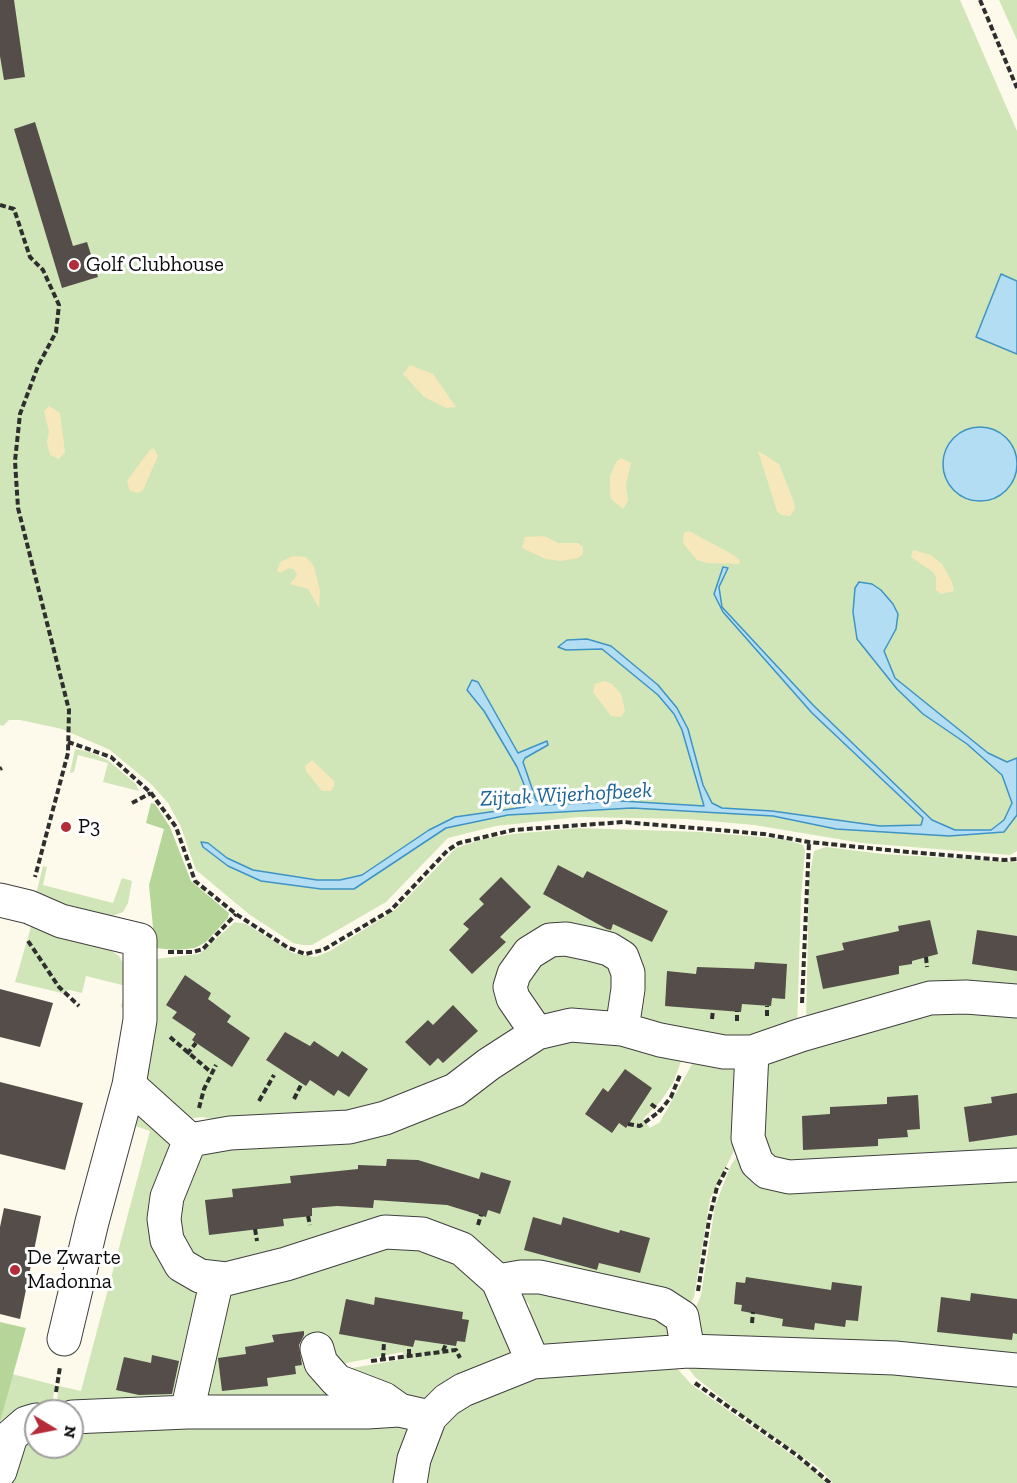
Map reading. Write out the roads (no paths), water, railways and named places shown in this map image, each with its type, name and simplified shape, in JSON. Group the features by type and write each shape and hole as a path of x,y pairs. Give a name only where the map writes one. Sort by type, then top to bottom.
{"lane":[{"path":"15,903 61,921 140,940 140,1020 129,1085 92,1222 64,1339"},
{"path":"537,1033 513,998 510,987 514,974 529,953 550,940 590,944 609,949 622,957 628,973 622,1029"},
{"path":"129,1085 195,1139 230,1133 349,1127 385,1118 455,1090 489,1064 537,1033 571,1025 622,1029 724,1052 752,1052 801,1035 930,998 966,997 1017,1001"},
{"path":"752,1052 748,1138 757,1163 767,1172 783,1176 1017,1165"},
{"path":"195,1139 167,1197 164,1229 172,1253 181,1265 200,1276 217,1279 238,1277 370,1236 401,1232 422,1233 462,1249 498,1281 533,1362"},
{"path":"498,1281 521,1277 564,1281 662,1304 682,1317 682,1352"},
{"path":"188,1412 217,1279"},
{"path":"317,1349 321,1363 337,1381 414,1413"},
{"path":"84,1406 188,1412 414,1413 447,1400 463,1390 533,1362 682,1352 895,1358 1017,1370"},
{"path":"410,1483 414,1459 414,1413"},
{"path":"0,1471 11,1436 24,1425"}],"water":[{"path":"1001,274 1017,281 1017,354 976,337"},
{"path":"973,427 987,427 1001,433 1011,443 1017,457 1015,478 1001,495 987,501 973,501 959,495 949,485 943,471 943,457 949,443 959,433"},
{"path":"723,567 728,568 719,587 722,607 813,705 932,820 955,830 991,830 1004,820 1012,803 1002,775 967,744 923,714 897,689 857,639 853,612 855,588 859,582 872,584 881,590 898,614 896,629 884,651 895,678 988,753 1007,762 1017,758 1017,815 1004,832 949,836 836,829 773,816 632,808 508,815 446,828 354,889 321,889 261,881 228,866 203,847 201,842 208,843 227,858 253,870 317,880 340,880 362,875 429,830 455,817 525,807 528,800 527,792 517,767 484,711 467,690 472,680 478,682 518,753 547,741 548,745 525,758 523,762 536,800 543,805 622,801 704,806 682,730 674,714 658,695 602,649 566,650 558,647 567,640 587,639 611,646 658,685 677,708 688,729 703,785 712,803 722,808 772,811 880,826 921,825 923,818 812,713 723,612 714,594"}],"place":[{"name":"Golf Clubhouse","path":"74,265"},
{"name":"P3","path":"66,827"},
{"name":"De Zwarte Madonna","path":"15,1270"}],"water label":[{"name":"Zijtak Wijerhofbeek","path":"566,795"}]}
